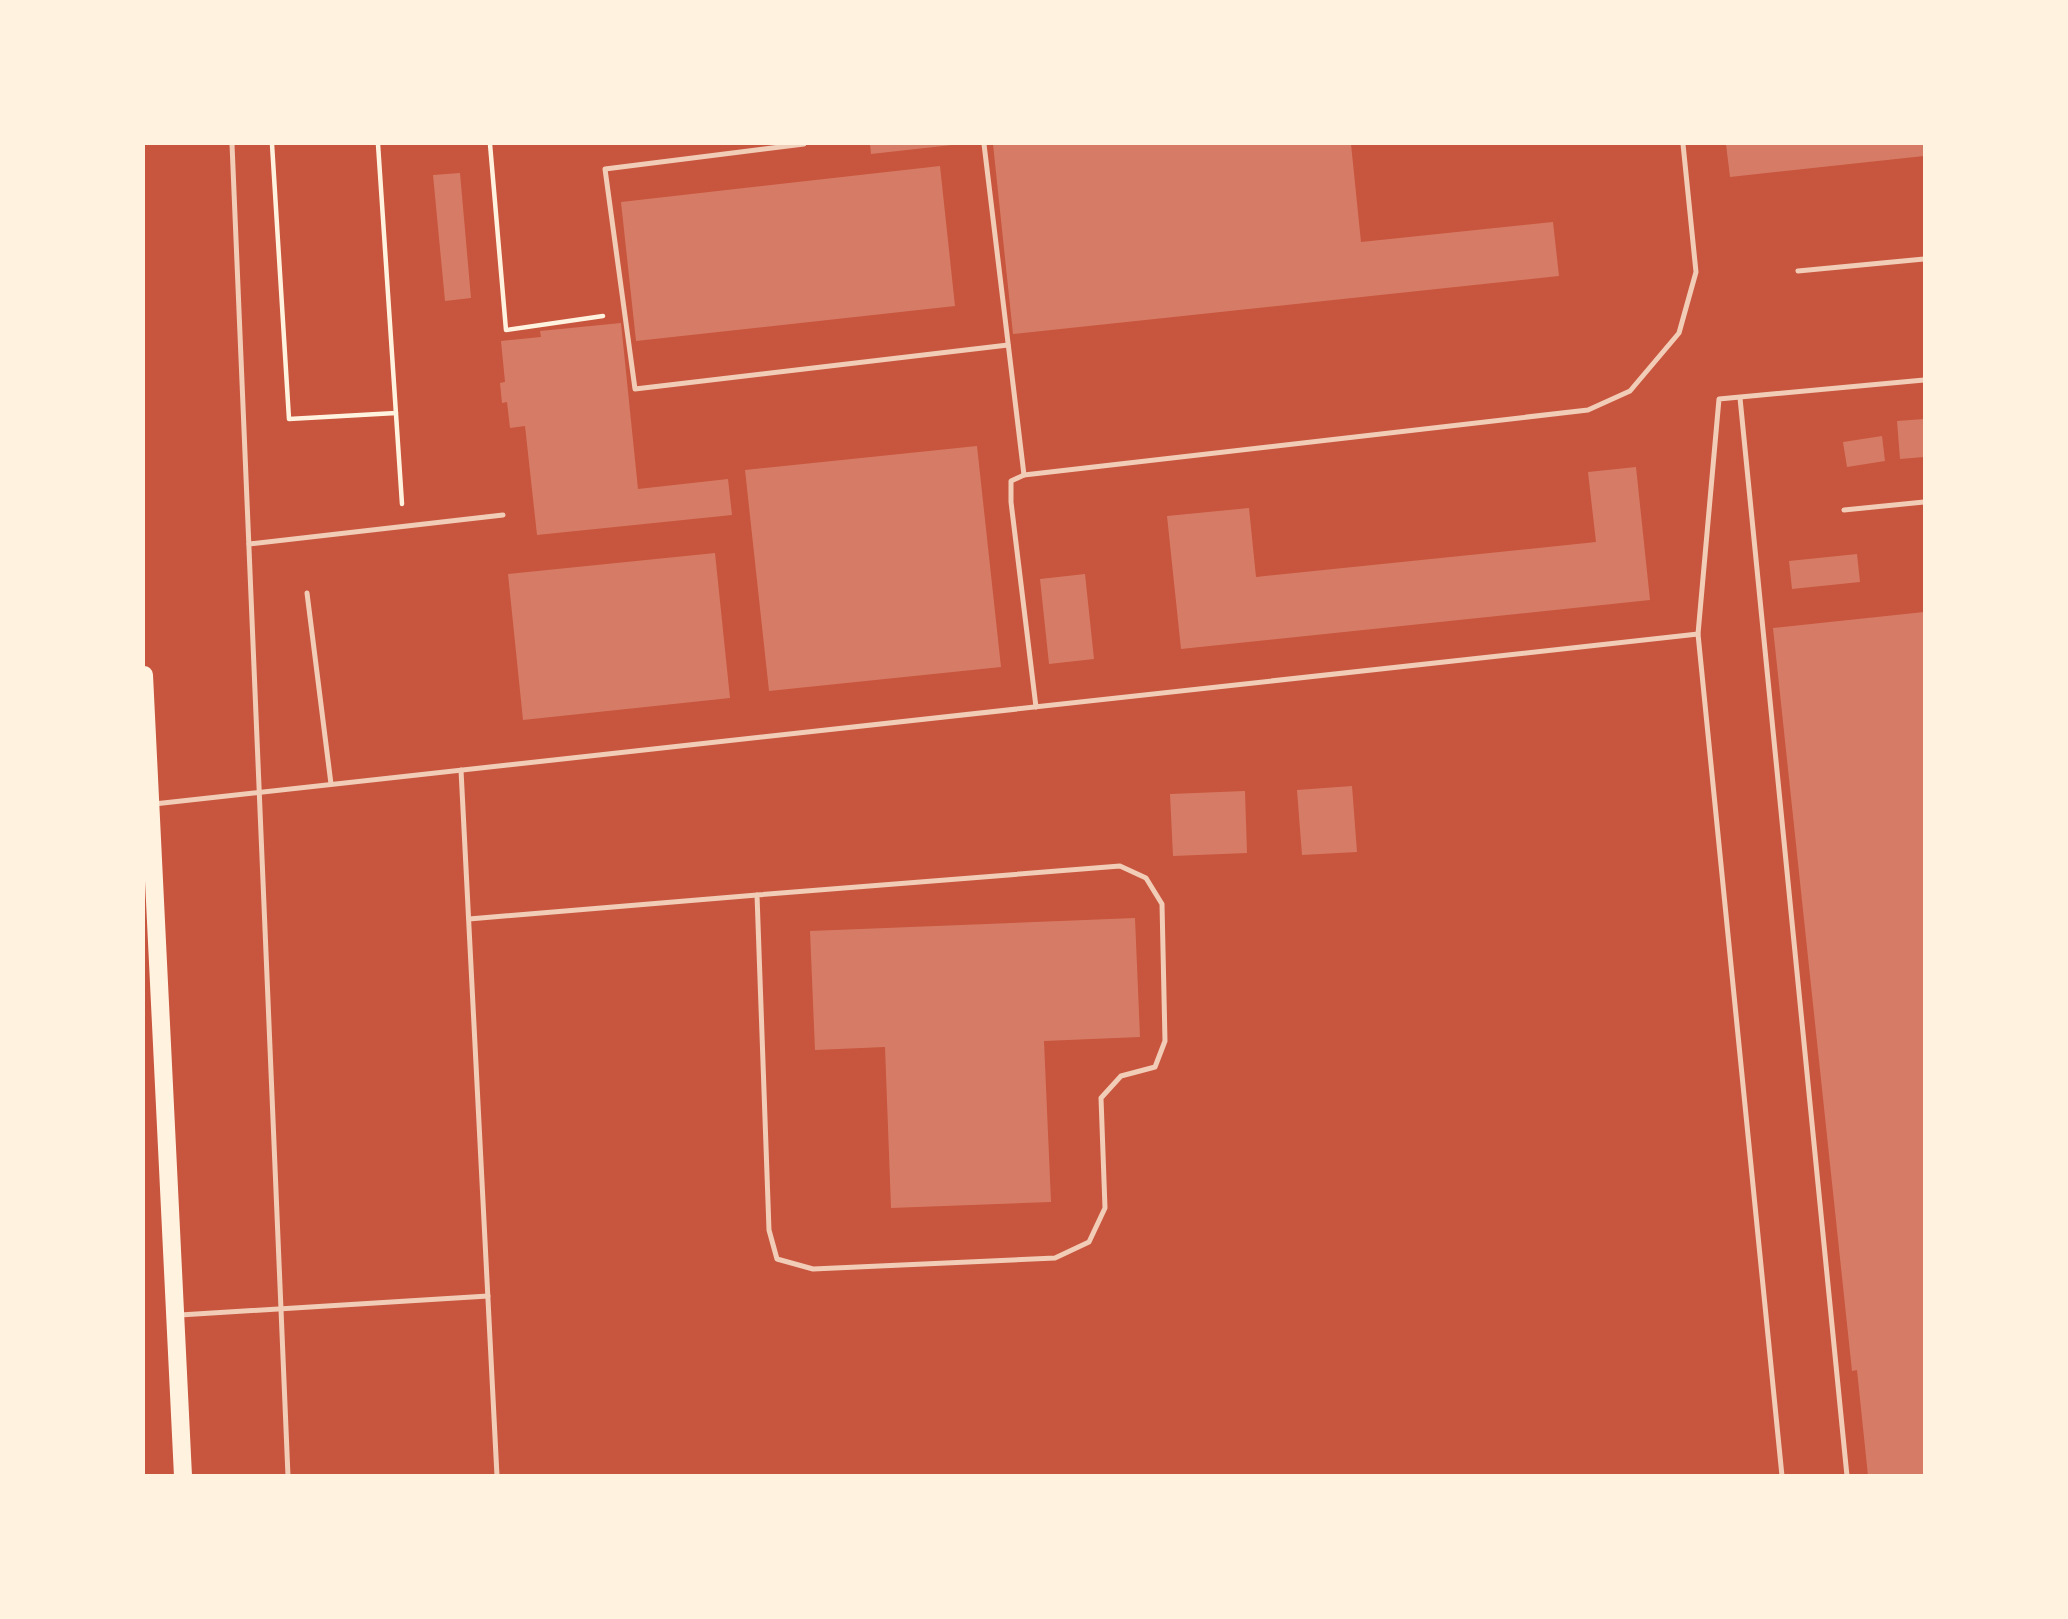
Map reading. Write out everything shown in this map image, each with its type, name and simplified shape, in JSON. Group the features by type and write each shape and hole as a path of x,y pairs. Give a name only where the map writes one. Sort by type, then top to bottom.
{"main road":[{"path":"144,675 146,804 183,1475"}],"lane":[{"path":"232,144 288,1475"},
{"path":"804,144 605,169 635,389 1008,345"},
{"path":"984,144 1024,475"},
{"path":"1036,707 1011,502 1011,481 1024,475 1588,410 1630,391 1679,333 1696,272 1683,144"},
{"path":"1798,271 1924,259"},
{"path":"1782,1475 1698,634 1719,399 1924,380"},
{"path":"1740,398 1847,1475"},
{"path":"1844,510 1924,502"},
{"path":"249,544 503,515"},
{"path":"307,593 331,784"},
{"path":"146,804 1698,634"},
{"path":"461,770 497,1475"},
{"path":"468,919 757,895 1120,866 1146,878 1162,904 1166,1041 1155,1067 1121,1076 1101,1098 1105,1208 1089,1242 1055,1258 813,1269 777,1259 769,1230 757,895"},
{"path":"175,1315 488,1296"}],"path":[{"path":"272,144 289,419 396,413"},
{"path":"378,144 404,526"},
{"path":"490,144 506,330 625,313"}],"building":[{"path":"870,144 952,144 952,145 871,154"},
{"path":"993,144 1351,144 1361,242 1553,222 1559,276 1013,334"},
{"path":"1726,144 1924,144 1924,156 1730,177"},
{"path":"940,166 955,306 636,341 621,202"},
{"path":"460,173 471,298 445,301 433,175"},
{"path":"621,323 638,489 728,479 732,515 537,535 525,426 510,428 507,402 502,403 500,383 505,382 501,341 541,337 540,331"},
{"path":"1924,419 1924,457 1900,459 1897,421"},
{"path":"1882,436 1885,461 1847,467 1843,442"},
{"path":"977,446 1001,667 769,691 745,470"},
{"path":"1636,467 1650,600 1181,649 1167,516 1249,508 1256,577 1596,542 1588,472"},
{"path":"715,553 730,698 523,720 508,574"},
{"path":"1857,554 1860,582 1792,589 1789,561"},
{"path":"1085,574 1094,659 1049,664 1040,579"},
{"path":"1924,612 1924,1476 1868,1476 1857,1370 1852,1371 1773,628"},
{"path":"1352,786 1357,852 1302,855 1297,790"},
{"path":"1245,791 1247,853 1173,856 1170,794"},
{"path":"1135,918 1140,1037 1044,1041 1051,1202 891,1208 885,1047 815,1050 810,931"}]}
